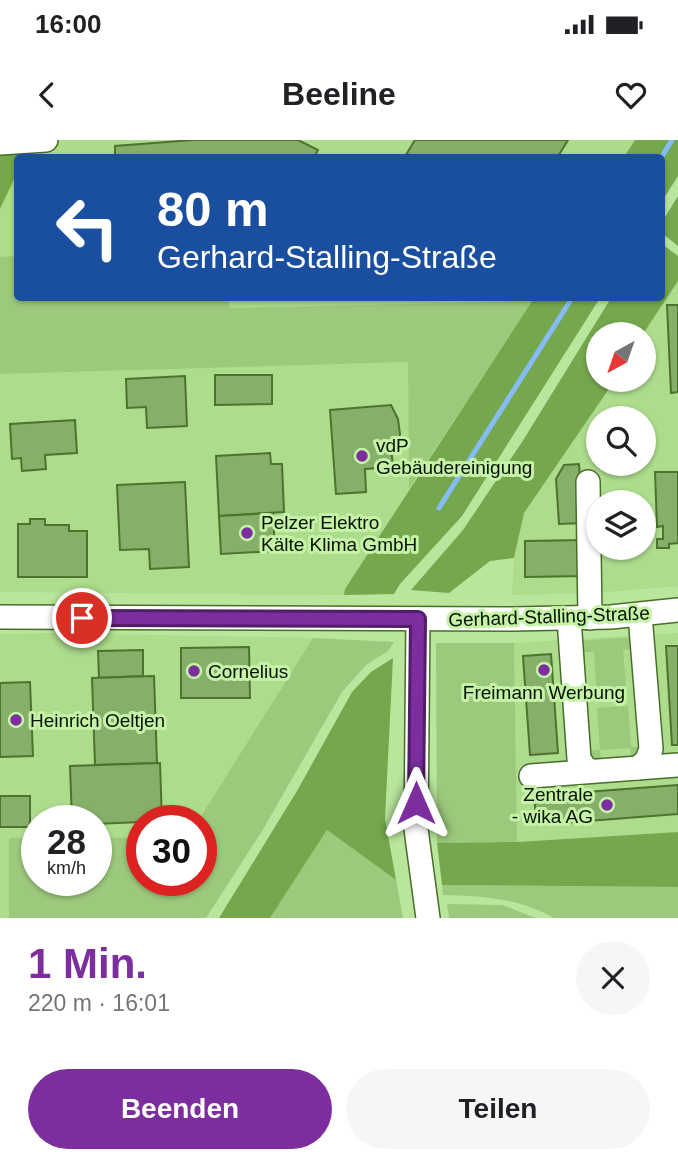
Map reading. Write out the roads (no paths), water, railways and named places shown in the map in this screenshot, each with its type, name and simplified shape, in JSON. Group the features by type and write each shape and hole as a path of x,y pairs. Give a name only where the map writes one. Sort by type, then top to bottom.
{"street":[{"path":"0,142 46,140"},
{"path":"588,482 580,618 579,759 585,768 592,771"},
{"name":"Gerhard-Stalling-Straße","path":"0,617 580,618 678,610"},
{"path":"638,768 647,760 651,749 640,615"},
{"path":"418,619 416,829 428,918"},
{"path":"531,776 678,765"}],"waterway":[{"path":"663,154 672,140"},
{"path":"439,508 570,301"}],"place":[{"name":"vdP Gebäudereinigung","path":"362,456"},
{"name":"Pelzer Elektro Kälte Klima GmbH","path":"247,533"},
{"name":"Freimann Werbung","path":"544,670"},
{"name":"Cornelius","path":"194,671"},
{"name":"Heinrich Oeltjen","path":"16,720"},
{"name":"Zentrale - wika AG","path":"607,805"}]}
